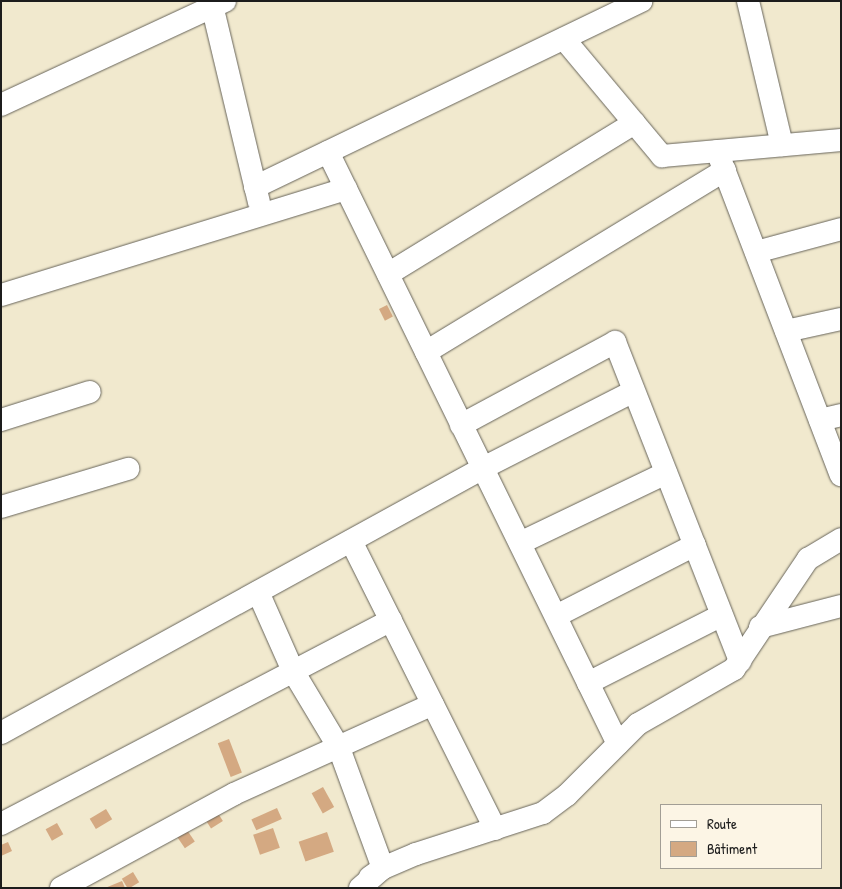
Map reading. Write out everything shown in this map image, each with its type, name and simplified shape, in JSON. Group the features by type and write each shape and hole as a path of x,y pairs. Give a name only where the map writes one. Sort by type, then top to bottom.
{"street":[{"path":"255,187 642,1"},
{"path":"748,1 782,145"},
{"path":"1,105 216,3 262,215"},
{"path":"564,39 662,156 721,161"},
{"path":"388,274 634,123"},
{"path":"426,352 721,161 782,145 841,140"},
{"path":"328,152 618,744"},
{"path":"721,161 786,332 830,417 841,475"},
{"path":"1,295 346,189"},
{"path":"756,252 841,229"},
{"path":"786,332 841,319"},
{"path":"462,425 615,342 740,661"},
{"path":"1,734 483,468 634,391"},
{"path":"1,420 90,392"},
{"path":"1,507 128,469"},
{"path":"520,543 666,473"},
{"path":"352,888 383,868 416,854 543,813 567,795 638,724 734,669 760,627 808,559 841,539"},
{"path":"351,540 495,829"},
{"path":"556,616 695,545"},
{"path":"258,592 293,672 339,748 383,868"},
{"path":"760,627 841,606"},
{"path":"588,683 722,615"},
{"path":"1,824 391,620"},
{"path":"61,888 234,794 433,704"},
{"path":"360,888 383,868"}],"building":[{"path":"387,305 393,317 385,321 379,309"},
{"path":"229,739 242,773 231,777 218,743"},
{"path":"323,787 334,807 323,813 312,793"},
{"path":"277,808 282,819 256,830 251,819"},
{"path":"106,809 112,819 96,829 90,819"},
{"path":"216,810 223,821 211,828 204,817"},
{"path":"57,823 63,834 52,841 46,829"},
{"path":"273,828 280,848 260,855 253,835"},
{"path":"187,830 195,842 185,848 177,837"},
{"path":"327,832 334,852 305,862 299,842"},
{"path":"8,842 12,851 1,856 1,845"},
{"path":"133,872 139,882 127,888 122,879"},
{"path":"122,881 125,888 105,888"}]}
